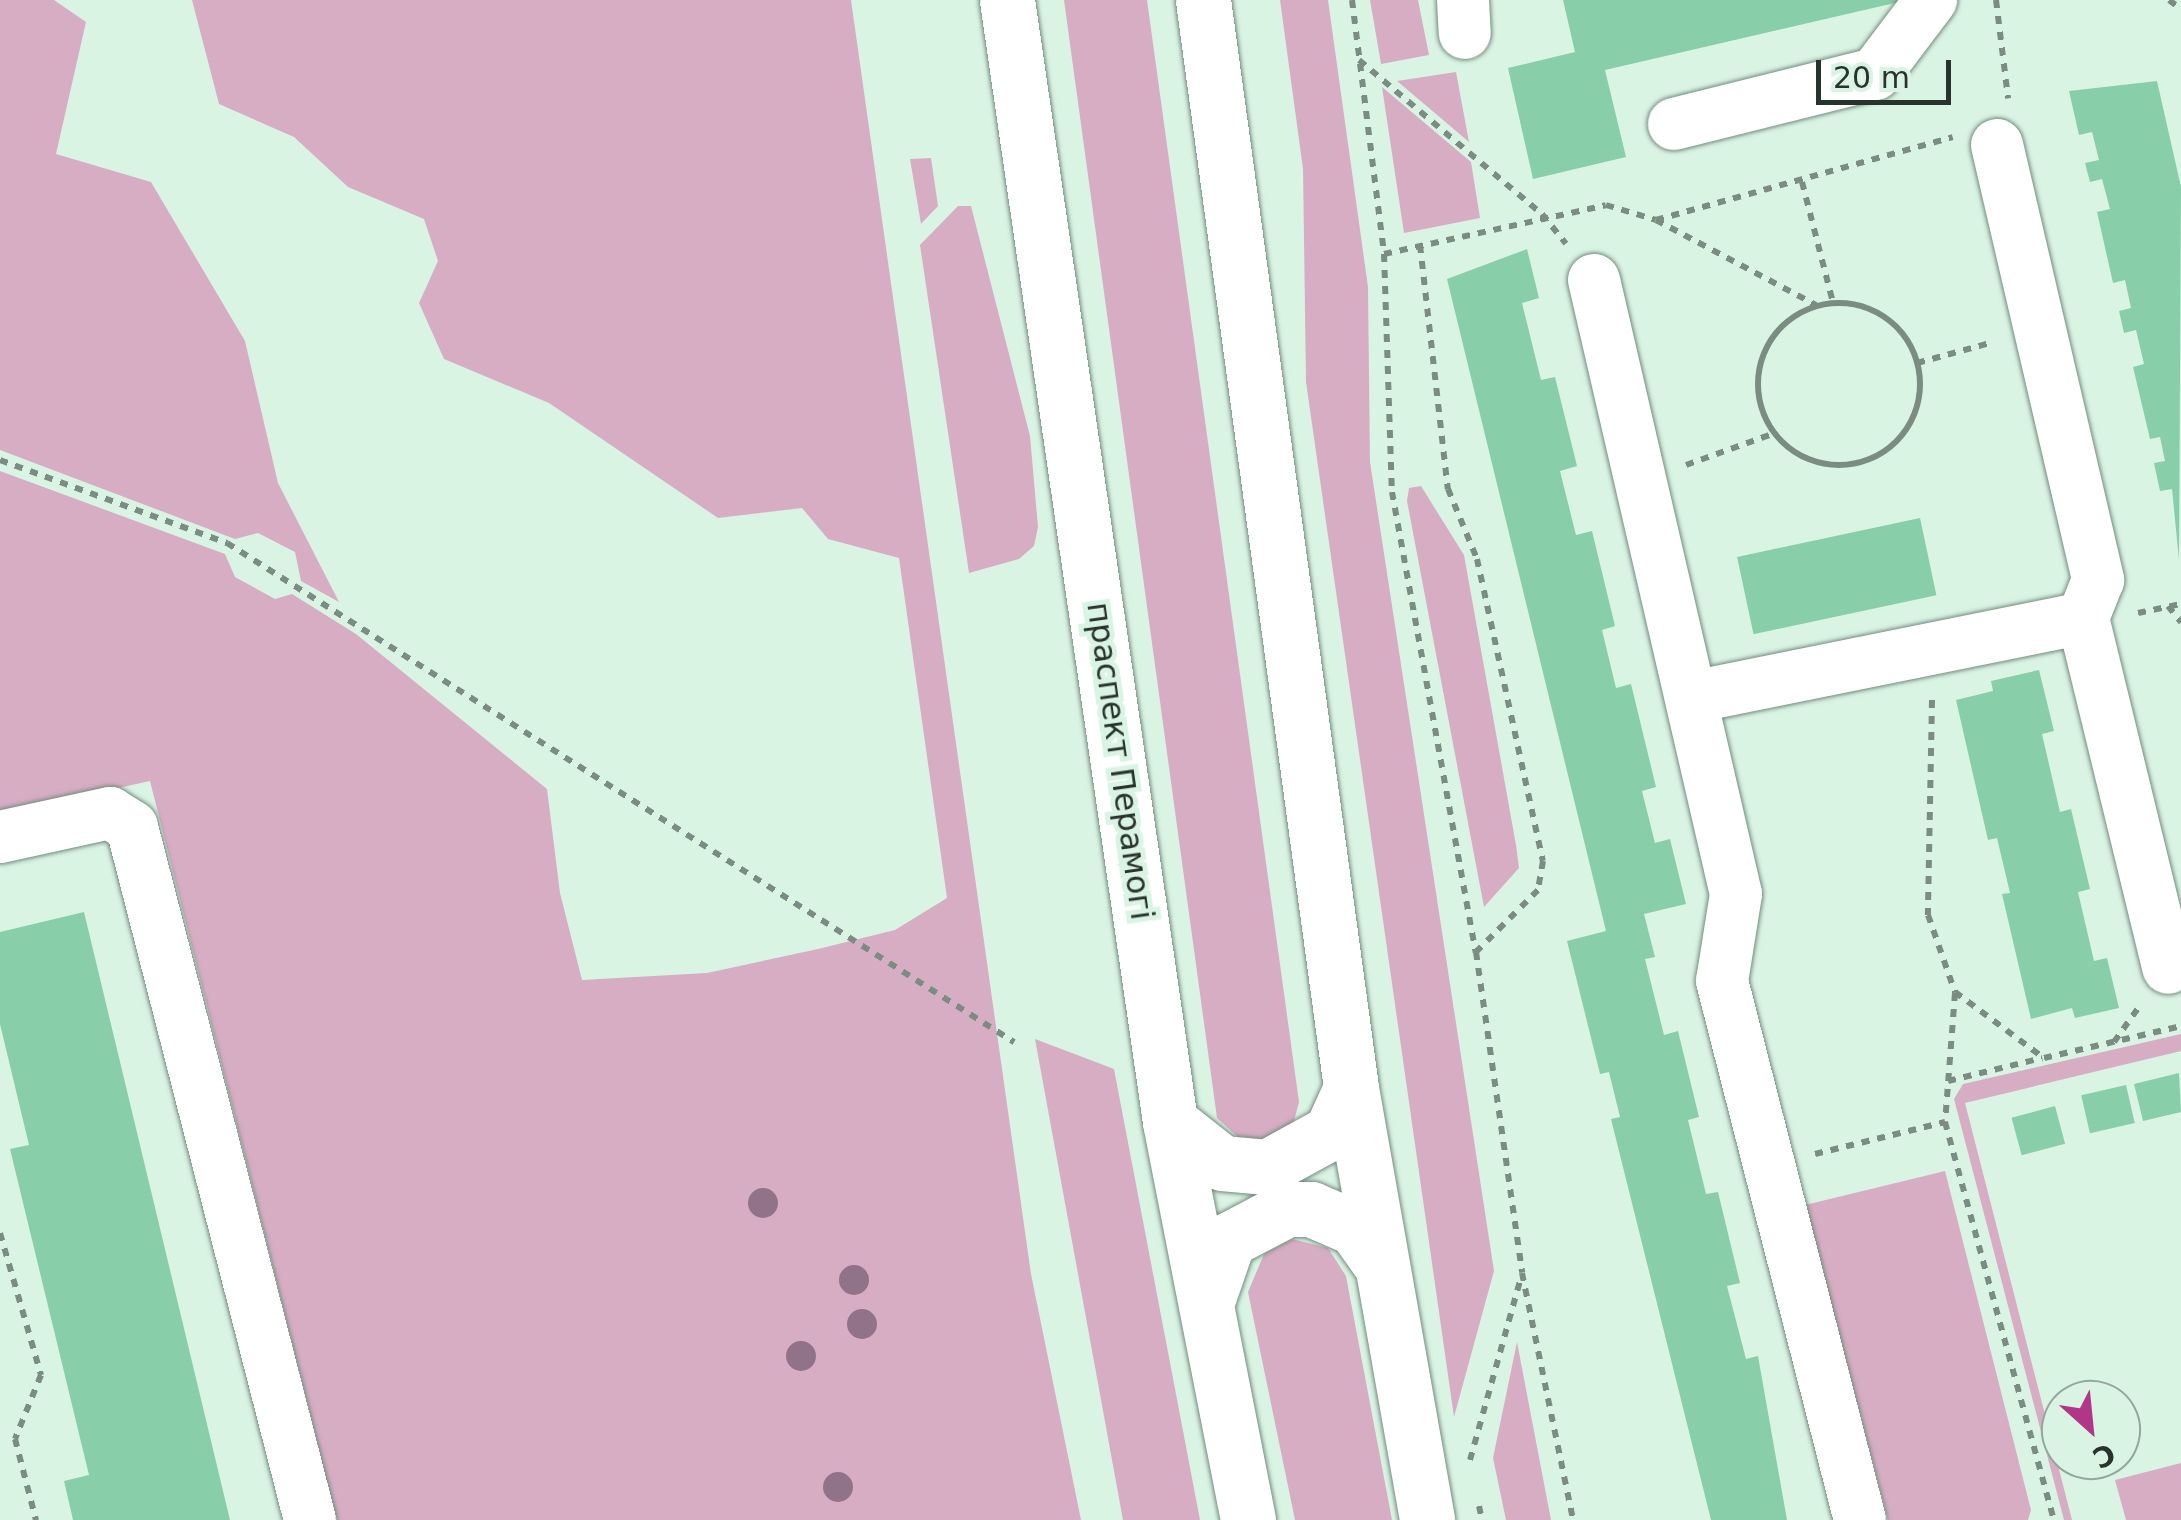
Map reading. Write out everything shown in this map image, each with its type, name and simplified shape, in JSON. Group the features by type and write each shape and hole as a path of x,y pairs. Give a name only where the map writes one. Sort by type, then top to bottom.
{"main road":[{"name":"праспект Перамогі","path":"1006,0 1170,1122 1248,1520"},
{"path":"1203,0 1351,1088 1427,1520"},
{"path":"1170,1122 1222,1163 1267,1167 1330,1132 1351,1088"},
{"path":"1206,1304 1228,1240 1287,1209 1334,1216 1363,1237 1382,1266"}],"lane":[{"path":"1674,124 1875,74 1931,0"},
{"path":"1985,138 2040,330 2098,580 2082,618 2168,968"},
{"path":"1594,280 1736,894 1722,981 1860,1520"},
{"path":"1692,697 2082,618"},
{"path":"0,837 110,814 132,827 310,1520"}],"path":[{"path":"1352,0 1384,254 1392,492 1476,952 1522,1273 1572,1520"},
{"path":"2168,0 2181,9"},
{"path":"1360,60 1542,214"},
{"path":"1656,220 1985,138"},
{"path":"1802,182 1833,303"},
{"path":"1384,254 1542,214 1606,205 1656,220 1817,306"},
{"path":"1420,244 1448,489 1477,559 1543,861 1538,890 1476,952"},
{"path":"1833,303 1892,322 1917,362 1915,410 1900,437 1875,456 1813,461 1775,433 1760,406 1762,358 1789,320 1833,303"},
{"path":"1917,362 2040,330"},
{"path":"1641,481 1775,433"},
{"path":"0,460 226,543 1014,1042"},
{"path":"2168,606 2181,622"},
{"path":"1978,638 1930,703 1928,915 1955,992 1945,1122 2054,1520"},
{"path":"1955,992 2044,1058"},
{"path":"1948,1081 2181,1026"},
{"path":"1769,1165 1945,1122"},
{"path":"0,1232 40,1375 16,1439 36,1520"},
{"path":"1472,1476 1469,1461 1522,1273"},
{"path":"1476,1490 1482,1520"}],"shaded area":[{"path":"0,0 54,0 86,22 56,154 151,182 245,341 278,483 339,602 301,581 295,552 258,533 235,539 0,450"},
{"path":"192,0 851,0 1031,1274 1081,1520 337,1520 150,781 0,814 0,471 225,554 235,577 275,599 292,594 356,634 547,789 560,893 582,980 707,973 818,949 895,930 947,898 899,558 828,539 802,508 718,518 549,403 444,359 419,303 438,261 424,219 348,187 294,137 219,104"},
{"path":"1064,0 1147,0 1299,1102 1293,1125 1263,1141 1239,1138 1217,1118"},
{"path":"1280,0 1328,0 1368,287 1370,462 1494,1271 1454,1417 1306,382 1303,169"},
{"path":"1370,0 1418,0 1429,55 1381,64"},
{"path":"1456,72 1469,142 1397,81"},
{"path":"1382,87 1471,162 1480,218 1404,233"},
{"path":"931,158 938,206 921,224 910,159"},
{"path":"958,206 971,206 1030,436 1038,527 1034,546 1019,559 969,573 920,245"},
{"path":"1421,486 1464,555 1516,845 1519,868 1484,907 1407,501 1409,488"},
{"path":"2181,1034 2181,1051 1965,1103 2041,1399 2041,1432 1954,1099 1963,1084"},
{"path":"1035,1039 1114,1069 1200,1520 1123,1520"},
{"path":"1945,1171 2031,1510 2028,1520 1888,1520 1805,1205"},
{"path":"1292,1239 1328,1248 1346,1276 1392,1520 1295,1520 1248,1292 1264,1254"},
{"path":"1517,1342 1551,1520 1506,1520 1493,1458"},
{"path":"2181,1463 2181,1520 2126,1520 2115,1480 2141,1480 2141,1473"},
{"path":"2054,1480 2062,1480 2072,1520 2064,1520"}],"building":[{"path":"1563,0 1899,2 1605,70 1626,157 1533,179 1508,68 1575,52"},
{"path":"2157,81 2181,187 2179,560 2172,489 2160,491 2154,463 2165,461 2160,437 2150,439 2133,367 2144,364 2136,330 2124,333 2119,311 2131,308 2125,280 2113,283 2097,212 2110,209 2102,179 2090,182 2085,163 2099,160 2092,132 2079,135 2069,91"},
{"path":"1527,249 1539,298 1522,303 1541,380 1555,377 1577,466 1560,471 1576,535 1592,531 1615,626 1602,630 1616,688 1631,684 1656,787 1642,791 1655,843 1670,839 1686,904 1644,914 1655,957 1645,959 1664,1035 1678,1031 1699,1117 1688,1120 1706,1194 1718,1192 1740,1283 1727,1286 1746,1359 1758,1356 1787,1520 1711,1520 1611,1119 1620,1117 1609,1072 1600,1074 1567,941 1606,931 1447,279"},
{"path":"1920,518 1936,595 1754,634 1737,557"},
{"path":"2039,670 2054,731 2042,734 2060,812 2071,809 2090,889 2078,892 2094,961 2107,958 2119,1008 2075,1018 2072,1008 2031,1019 2002,894 2010,893 1997,838 1988,840 1956,700 1993,691 1991,681"},
{"path":"84,912 230,1520 73,1520 64,1481 89,1475 10,1149 29,1145 0,1024 0,932"},
{"path":"2179,1073 2181,1112 2143,1121 2134,1084"},
{"path":"2126,1085 2135,1123 2090,1133 2081,1095"},
{"path":"2055,1106 2065,1144 2022,1155 2012,1118"}]}
